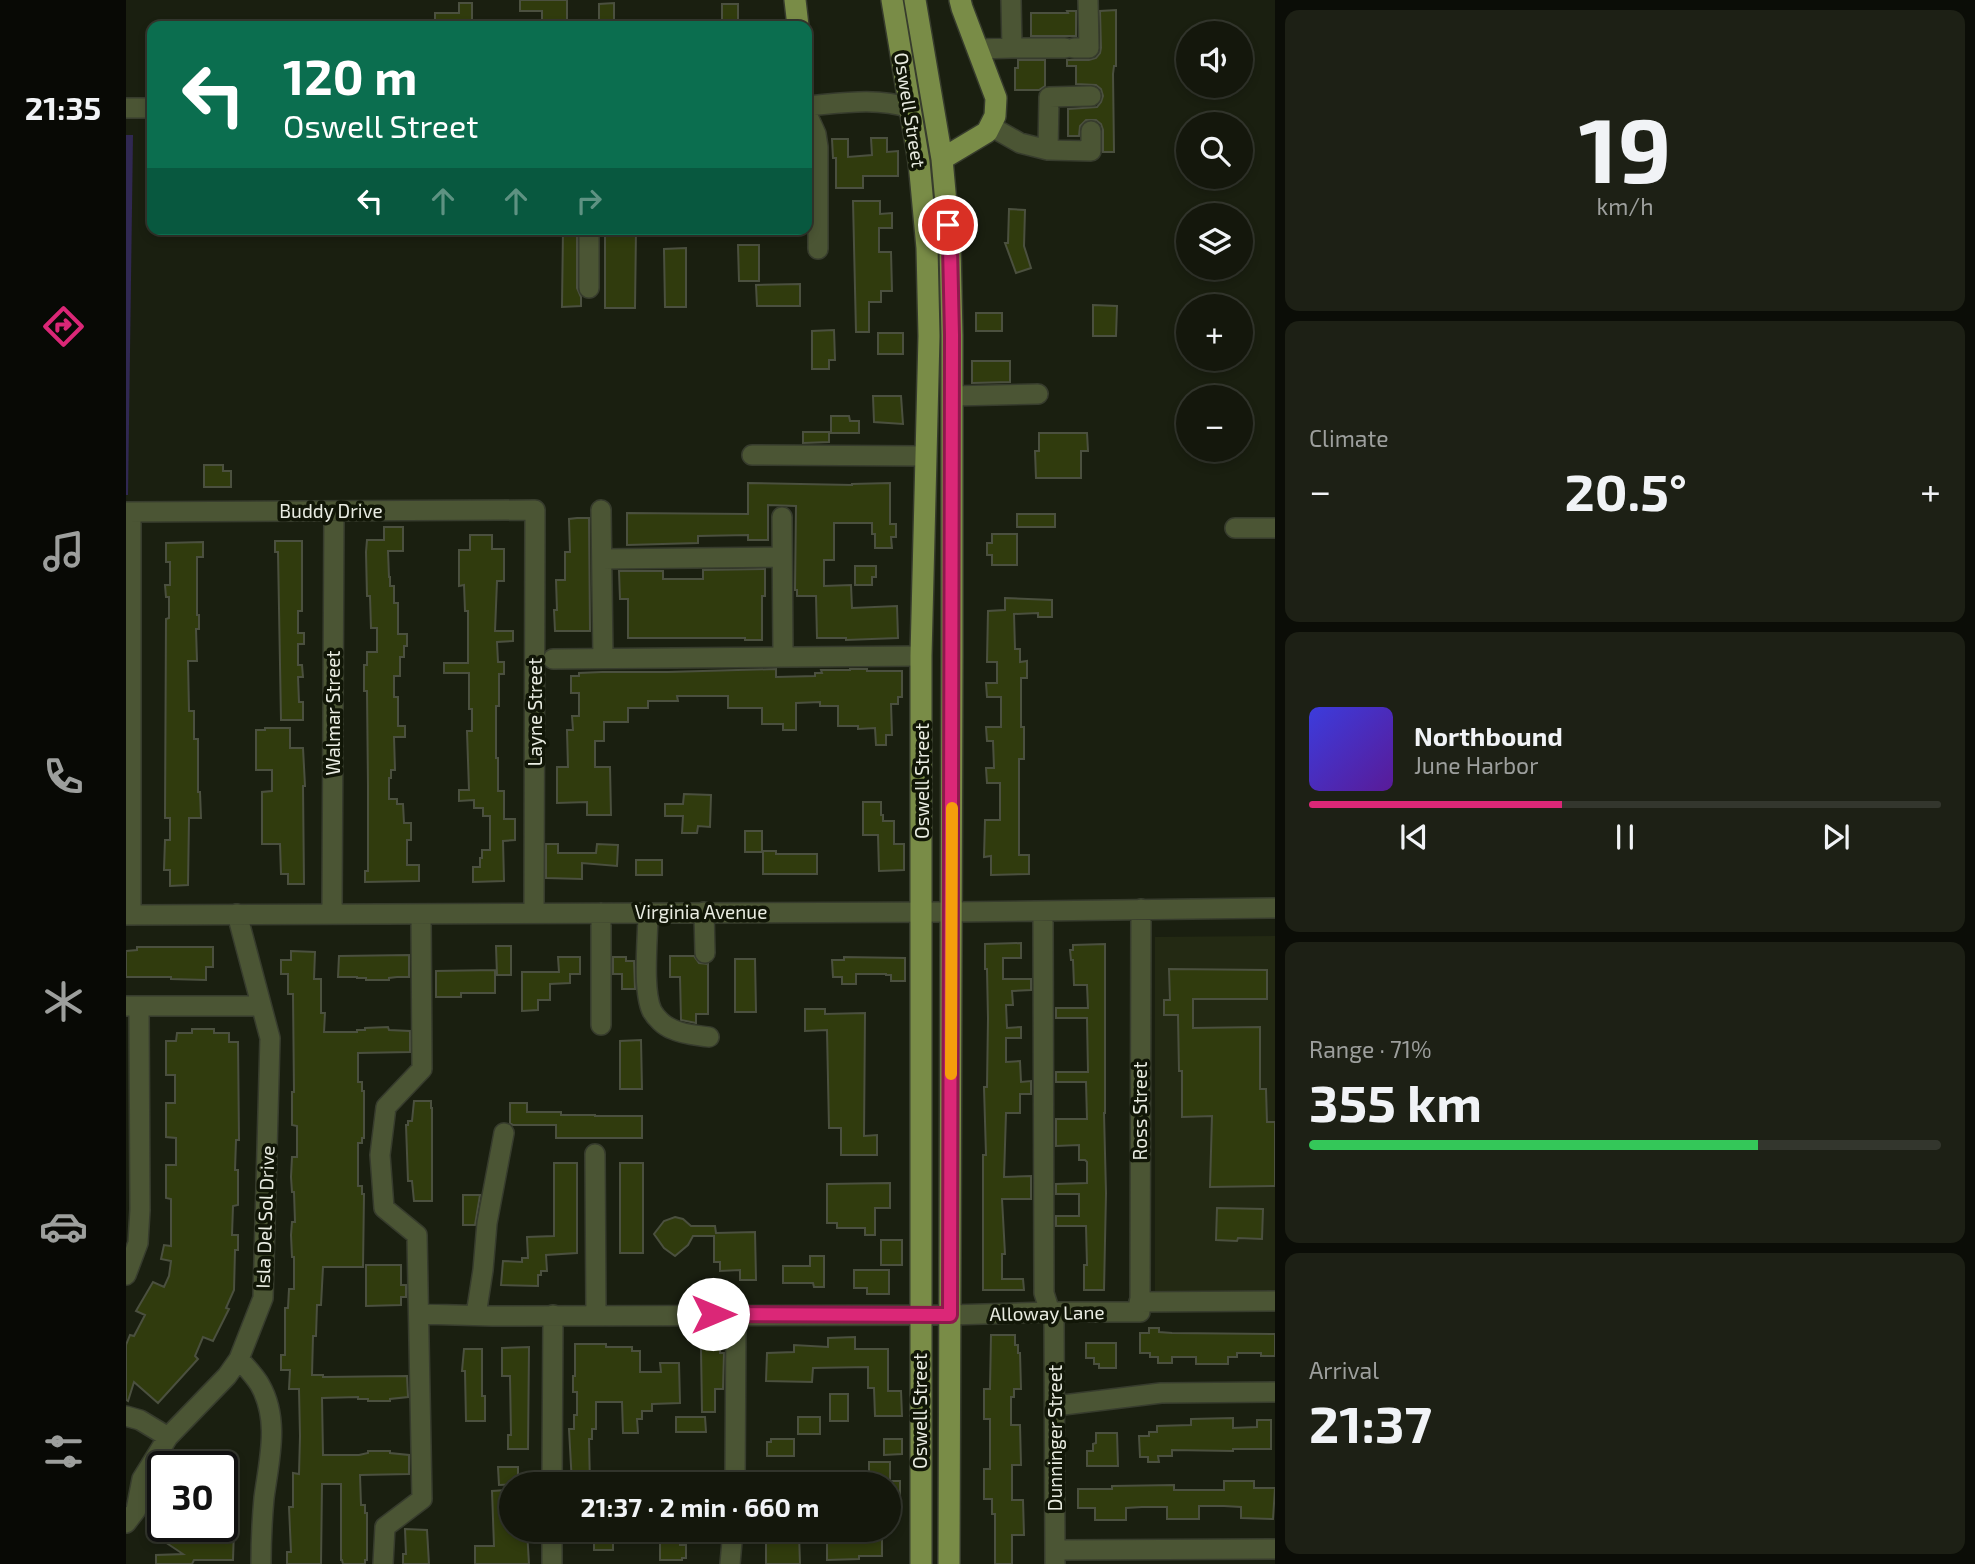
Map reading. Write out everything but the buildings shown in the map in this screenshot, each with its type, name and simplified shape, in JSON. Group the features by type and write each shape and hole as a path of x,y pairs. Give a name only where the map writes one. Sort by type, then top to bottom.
{"main road":[{"path":"795,0 797,21"},
{"name":"Oswell Street","path":"892,0 919,162 927,248 929,335 921,656 921,1564"},
{"name":"Oswell Street","path":"915,0 942,159 950,247 952,912 949,1564"},
{"path":"960,0 996,98 995,116 990,126"},
{"name":"Oswell Street","path":"942,159 987,132 990,126"},
{"path":"926,456 934,460 937,467 937,491 952,588"}],"street":[{"path":"1012,0 1012,48"},
{"path":"977,49 1089,48 1088,0"},
{"path":"1048,150 1049,97 1091,96"},
{"path":"812,106 872,101 910,108"},
{"path":"126,108 147,108"},
{"path":"812,125 818,147 818,249"},
{"path":"990,126 1020,143 1048,150 1091,151 1091,131"},
{"path":"589,235 589,288"},
{"path":"952,396 1038,394"},
{"path":"752,455 926,456"},
{"name":"Buddy Drive","path":"128,512 535,510"},
{"name":"Layne Street","path":"534,913 535,510"},
{"path":"601,510 603,658"},
{"name":"Walmar Street","path":"332,914 334,511"},
{"path":"128,512 128,915"},
{"path":"782,517 783,657"},
{"path":"1235,528 1275,528"},
{"path":"602,559 782,557"},
{"path":"552,659 921,656"},
{"name":"Virginia Avenue","path":"128,915 1275,908"},
{"name":"Ross Street","path":"1139,1307 1141,909"},
{"name":"Dunninger Street","path":"1043,911 1044,1293 1052,1312 1055,1557"},
{"path":"704,912 705,953"},
{"path":"601,913 601,1025"},
{"path":"648,913 648,993 651,1008 655,1016 669,1028 690,1036 709,1037"},
{"name":"Isla Del Sol Drive","path":"126,1523 135,1510 142,1479 168,1437 227,1376 239,1359 263,1298 270,1038 237,914"},
{"path":"383,1564 385,1527 422,1499 417,1235 384,1208 380,1155 386,1107 422,1069 421,914"},
{"path":"126,1275 138,1243 140,1210 132,1006 261,1006"},
{"path":"484,1315 483,1270 487,1223 504,1133"},
{"path":"595,1154 596,1315"},
{"name":"Alloway Lane","path":"419,1314 950,1315 1275,1301"},
{"path":"735,1472 736,1314"},
{"path":"552,1315 552,1472"},
{"path":"239,1359 260,1384 269,1408 273,1434 264,1501 261,1564"},
{"path":"1055,1406 1161,1393 1275,1392"},
{"path":"126,1416 140,1420 168,1437"},
{"path":"552,1542 552,1564"},
{"path":"730,1564 732,1542"},
{"path":"1055,1557 1275,1549"}],"shaded area":[{"path":"126,135 133,135 128,495 126,495"},
{"path":"1275,936 1275,1291 1155,1292 1155,937"}],"slow traffic":[{"path":"951,1074 952,808"}],"route":[{"path":"713,1314 950,1315 952,335 948,225"}]}
